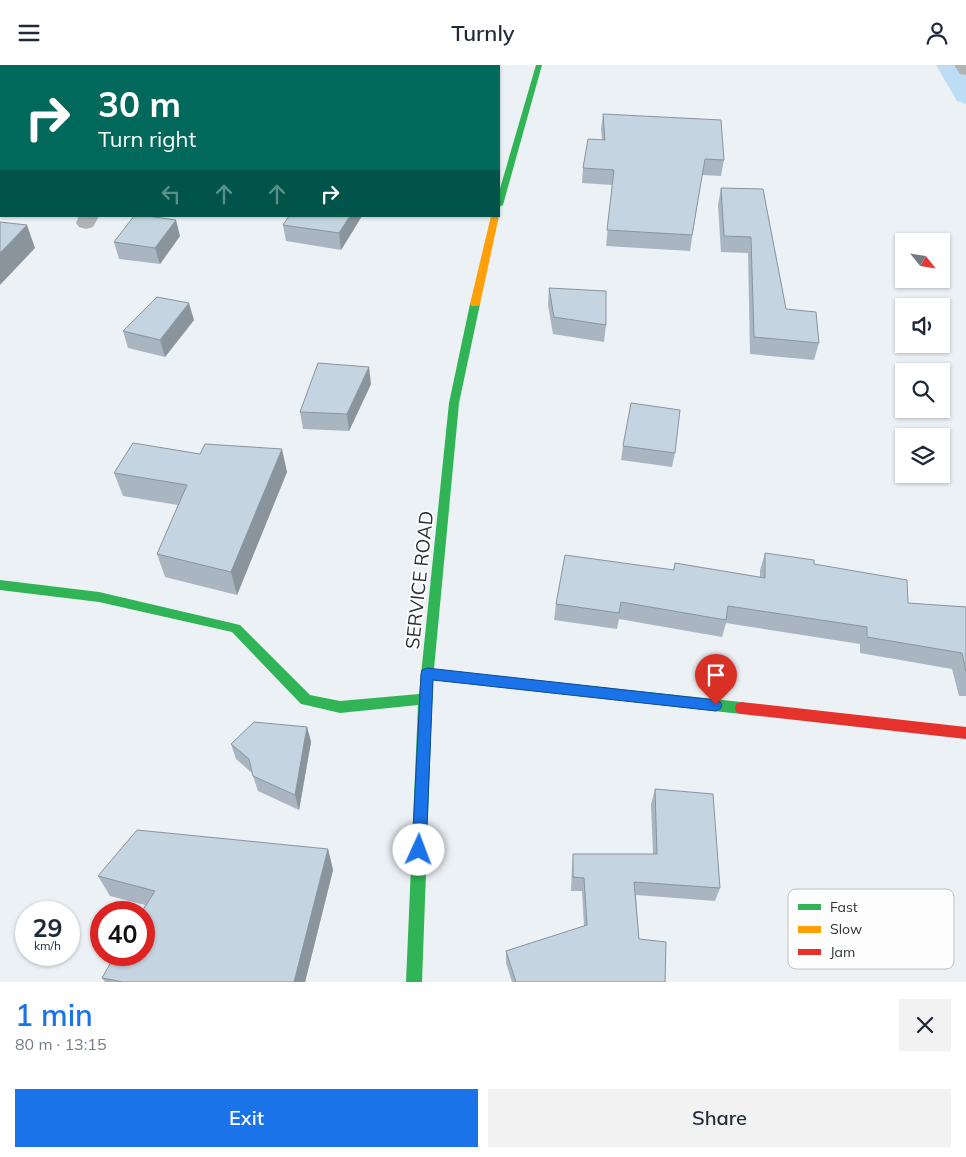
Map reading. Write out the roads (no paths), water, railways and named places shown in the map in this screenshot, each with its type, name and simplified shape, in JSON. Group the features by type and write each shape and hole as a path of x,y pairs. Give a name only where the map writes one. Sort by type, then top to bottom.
{"street":[{"path":"500,202 539,65"},
{"path":"963,65 966,70"},
{"name":"SERVICE ROAD","path":"414,982 425,699 454,403 487,245 495,217"},
{"path":"0,585 99,597 236,629 271,661 306,700 340,707 425,699"},
{"path":"427,674 966,733"}],"waterway":[{"path":"948,65 966,96"}]}
